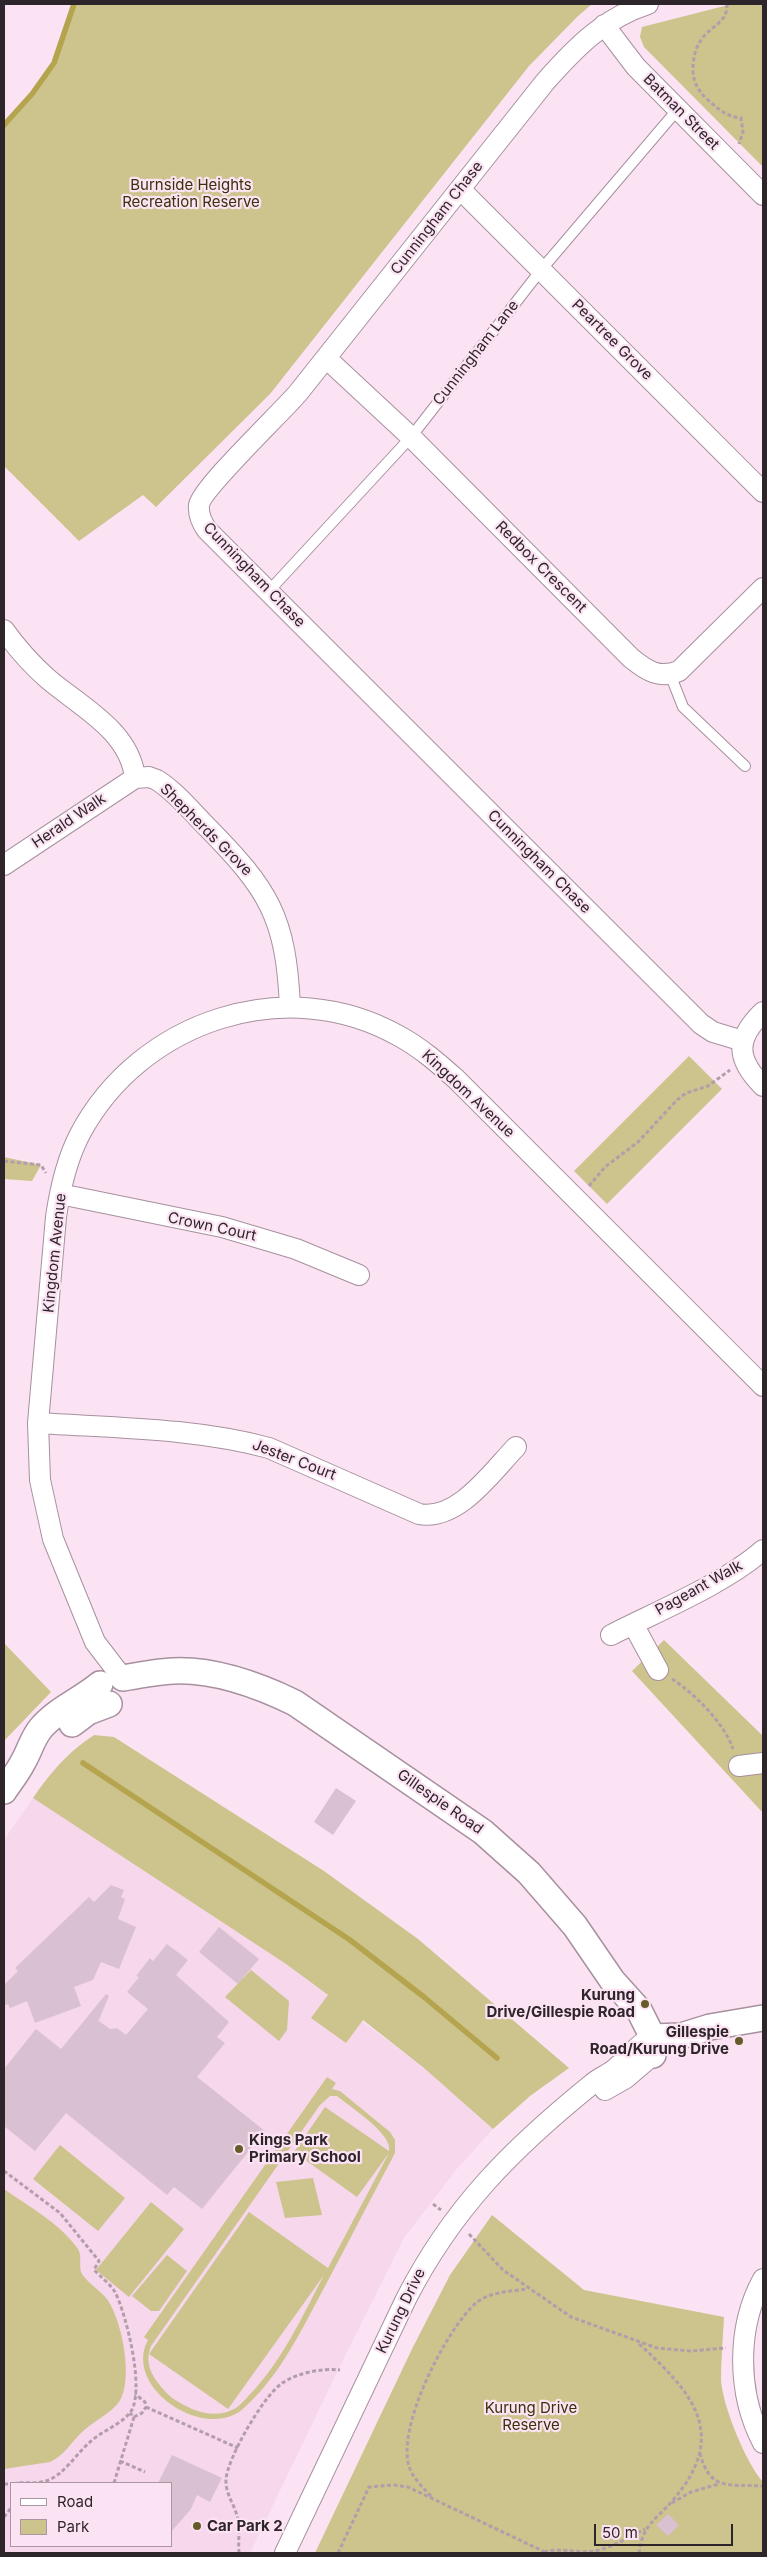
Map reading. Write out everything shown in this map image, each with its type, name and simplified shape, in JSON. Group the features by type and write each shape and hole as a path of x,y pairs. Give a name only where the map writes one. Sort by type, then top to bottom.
{"street":[{"name":"Cunningham Chase","path":"648,4 622,13 604,25 574,50 545,82 277,418 210,485 199,504 199,515 207,530 268,592 701,1024 713,1032 743,1042"},
{"name":"Batman Street","path":"604,25 636,67 763,195"},
{"name":"Peartree Grove","path":"460,189 763,492"},
{"name":"Redbox Crescent","path":"326,358 411,437 632,658 656,674 670,674"},
{"path":"670,674 679,671 689,662 763,588"},
{"path":"4,630 43,674 122,741 131,758 135,778"},
{"name":"Shepherds Grove","path":"135,778 149,777 164,784 238,858 266,894 282,939 288,972 290,1007"},
{"name":"Herald Walk","path":"4,865 135,778"},
{"name":"Kingdom Avenue","path":"114,1686 52,1535 40,1480 38,1423 60,1194 72,1152 84,1127 106,1094 140,1061 182,1032 207,1022 255,1010 290,1007 347,1015 398,1035 420,1048 456,1080 763,1386"},
{"path":"763,1012 748,1029 743,1042 744,1062 763,1086"},
{"name":"Crown Court","path":"60,1194 229,1229 296,1249 359,1275"},
{"name":"Jester Court","path":"38,1423 210,1436 243,1441 269,1448 419,1514 430,1516 440,1514 458,1505 516,1447"},
{"name":"Pageant Walk","path":"610,1635 738,1568 763,1550"},
{"path":"633,1624 658,1670"},
{"name":"Gillespie Road","path":"4,1791 24,1762 53,1737 88,1712 114,1686 174,1671 202,1672 252,1685 295,1703 483,1832 511,1856 553,1899 598,1957 612,1980 639,2010 648,2045"},
{"path":"739,1766 763,1763"},
{"path":"648,2045 710,2027 758,2019"},
{"name":"Kurung Drive","path":"285,2553 406,2299 427,2259 453,2220 508,2157 568,2105 615,2085 648,2045"},
{"path":"763,2279 749,2316 744,2347 745,2391 757,2431 763,2443"}],"lane":[{"name":"Cunningham Lane","path":"268,592 411,437 541,270 678,109"},
{"path":"670,674 678,699 688,712 745,766"}],"path":[{"path":"727,4 726,16 702,39 696,49 693,76 695,84 703,95 717,108 727,115 741,118 743,132 740,143 730,162"},
{"path":"577,1200 605,1167 638,1142 676,1100 686,1093 716,1082 744,1062"},
{"path":"4,1161 41,1165 60,1194"},
{"path":"658,1670 682,1686 703,1704 730,1741 739,1766"},
{"path":"4,2172 60,2213 99,2261 94,2270 114,2290 128,2333 133,2356 135,2394 130,2413 90,2441 60,2471 46,2481 39,2482"},
{"path":"434,2204 481,2244 503,2270 571,2317 636,2342 672,2350 744,2347"},
{"path":"430,2496 409,2468 406,2444 409,2425 416,2404 431,2371 452,2334 477,2302 491,2295 528,2289"},
{"path":"636,2342 665,2369 689,2397 700,2421 700,2452 708,2475 720,2484"},
{"path":"239,2553 238,2519 228,2495 226,2478 238,2448 253,2419 270,2395 282,2383 316,2371 340,2370"},
{"path":"135,2394 145,2402 146,2407 238,2448"},
{"path":"114,2482 134,2417 142,2413 146,2407"},
{"path":"130,2413 134,2417"},
{"path":"338,2553 369,2487 394,2485 408,2487 430,2496 545,2552 555,2549 593,2551 615,2544 646,2528 670,2504 688,2480 700,2452"},
{"path":"120,2460 145,2472"},
{"path":"670,2504 691,2492 720,2484 763,2486"},
{"path":"640,2553 646,2528"}],"shaded area":[{"name":"Kings Park Primary School","path":"33,1798 286,1964 424,2068 493,2129 456,2170 404,2238 250,2553 4,2553 4,1840"}],"green space":[{"name":"Burnside Heights Recreation Reserve","path":"74,4 592,4 529,66 270,394 156,507 143,495 79,541 4,466 4,125 32,94 54,63"},
{"path":"732,4 763,4 763,167 644,47 640,37 642,27"},
{"path":"689,1056 722,1089 607,1204 574,1171"},
{"path":"4,1157 41,1165 32,1181 4,1179"},
{"path":"664,1640 763,1736 763,1813 632,1671"},
{"path":"4,1643 51,1692 4,1741"},
{"path":"94,1735 114,1737 324,1871 418,1939 569,2068 530,2096 493,2129 424,2068 363,2020 346,2043 311,2018 328,1995 286,1964 33,1798 60,1764"},
{"path":"251,1970 289,2001 287,2030 279,2041 225,1997"},
{"path":"327,2077 336,2083 332,2089 340,2091 390,2132 395,2140 395,2153 333,2271 280,2366 245,2407 229,2417 210,2419 191,2415 172,2405 157,2392 147,2376 143,2358 148,2340 144,2337","holes":["330,2096 337,2096 378,2129 388,2144 389,2151 325,2107 294,2152 357,2197 389,2153 328,2268 249,2212 149,2354 228,2409 324,2275 284,2349 266,2376 244,2401 231,2411 220,2413 209,2413 192,2409 170,2396 156,2380 150,2370 148,2358 149,2352 151,2346 320,2105"]},
{"path":"60,2145 125,2198 98,2231 33,2179"},
{"path":"313,2178 322,2215 285,2218 276,2182"},
{"path":"4,2189 63,2231 78,2249 81,2272 107,2299 117,2321 124,2350 126,2380 119,2402 83,2431 60,2456 50,2462 4,2469"},
{"path":"151,2202 184,2229 129,2297 96,2270"},
{"name":"Kurung Drive Reserve","path":"492,2215 584,2290 724,2317 721,2371 722,2390 736,2433 749,2462 763,2482 763,2553 315,2553 412,2349 450,2275"},
{"path":"167,2255 187,2271 159,2311 151,2311 132,2296"}],"building":[{"path":"336,1788 356,1801 333,1835 314,1822"},
{"path":"111,1885 124,1890 121,1897 125,1899 118,1919 136,1927 119,1969 101,1962 93,1980 74,1987 81,2006 35,2023 27,2001 10,2008 8,2004 4,2006 4,1985 18,1971 15,1968 89,1897 94,1902"},
{"path":"219,1927 259,1959 238,1984 199,1952"},
{"path":"167,1944 188,1960 176,1975 229,2022 217,2037 225,2043 197,2077 265,2131 202,2209 174,2187 167,2195 66,2113 35,2151 4,2126 4,2069 36,2029 61,2049 106,1994 109,1996 98,2022 110,2029 117,2028 126,2035 148,2009 127,1992 139,1977 136,1976 150,1958 153,1961"},
{"path":"172,2455 222,2478 210,2502 197,2495 191,2509 172,2531 172,2482 158,2482"},
{"path":"668,2514 679,2525 668,2536 656,2525"}],"waterway":[{"path":"4,125 32,94 54,63 74,4"},
{"path":"83,1763 350,1940 424,1997 497,2058"}],"place":[{"name":"Kurung Drive/Gillespie Road","path":"645,2004"},
{"name":"Gillespie Road/Kurung Drive","path":"739,2041"},
{"name":"Kings Park Primary School","path":"239,2149"},
{"name":"Car Park 2","path":"197,2526"}]}
